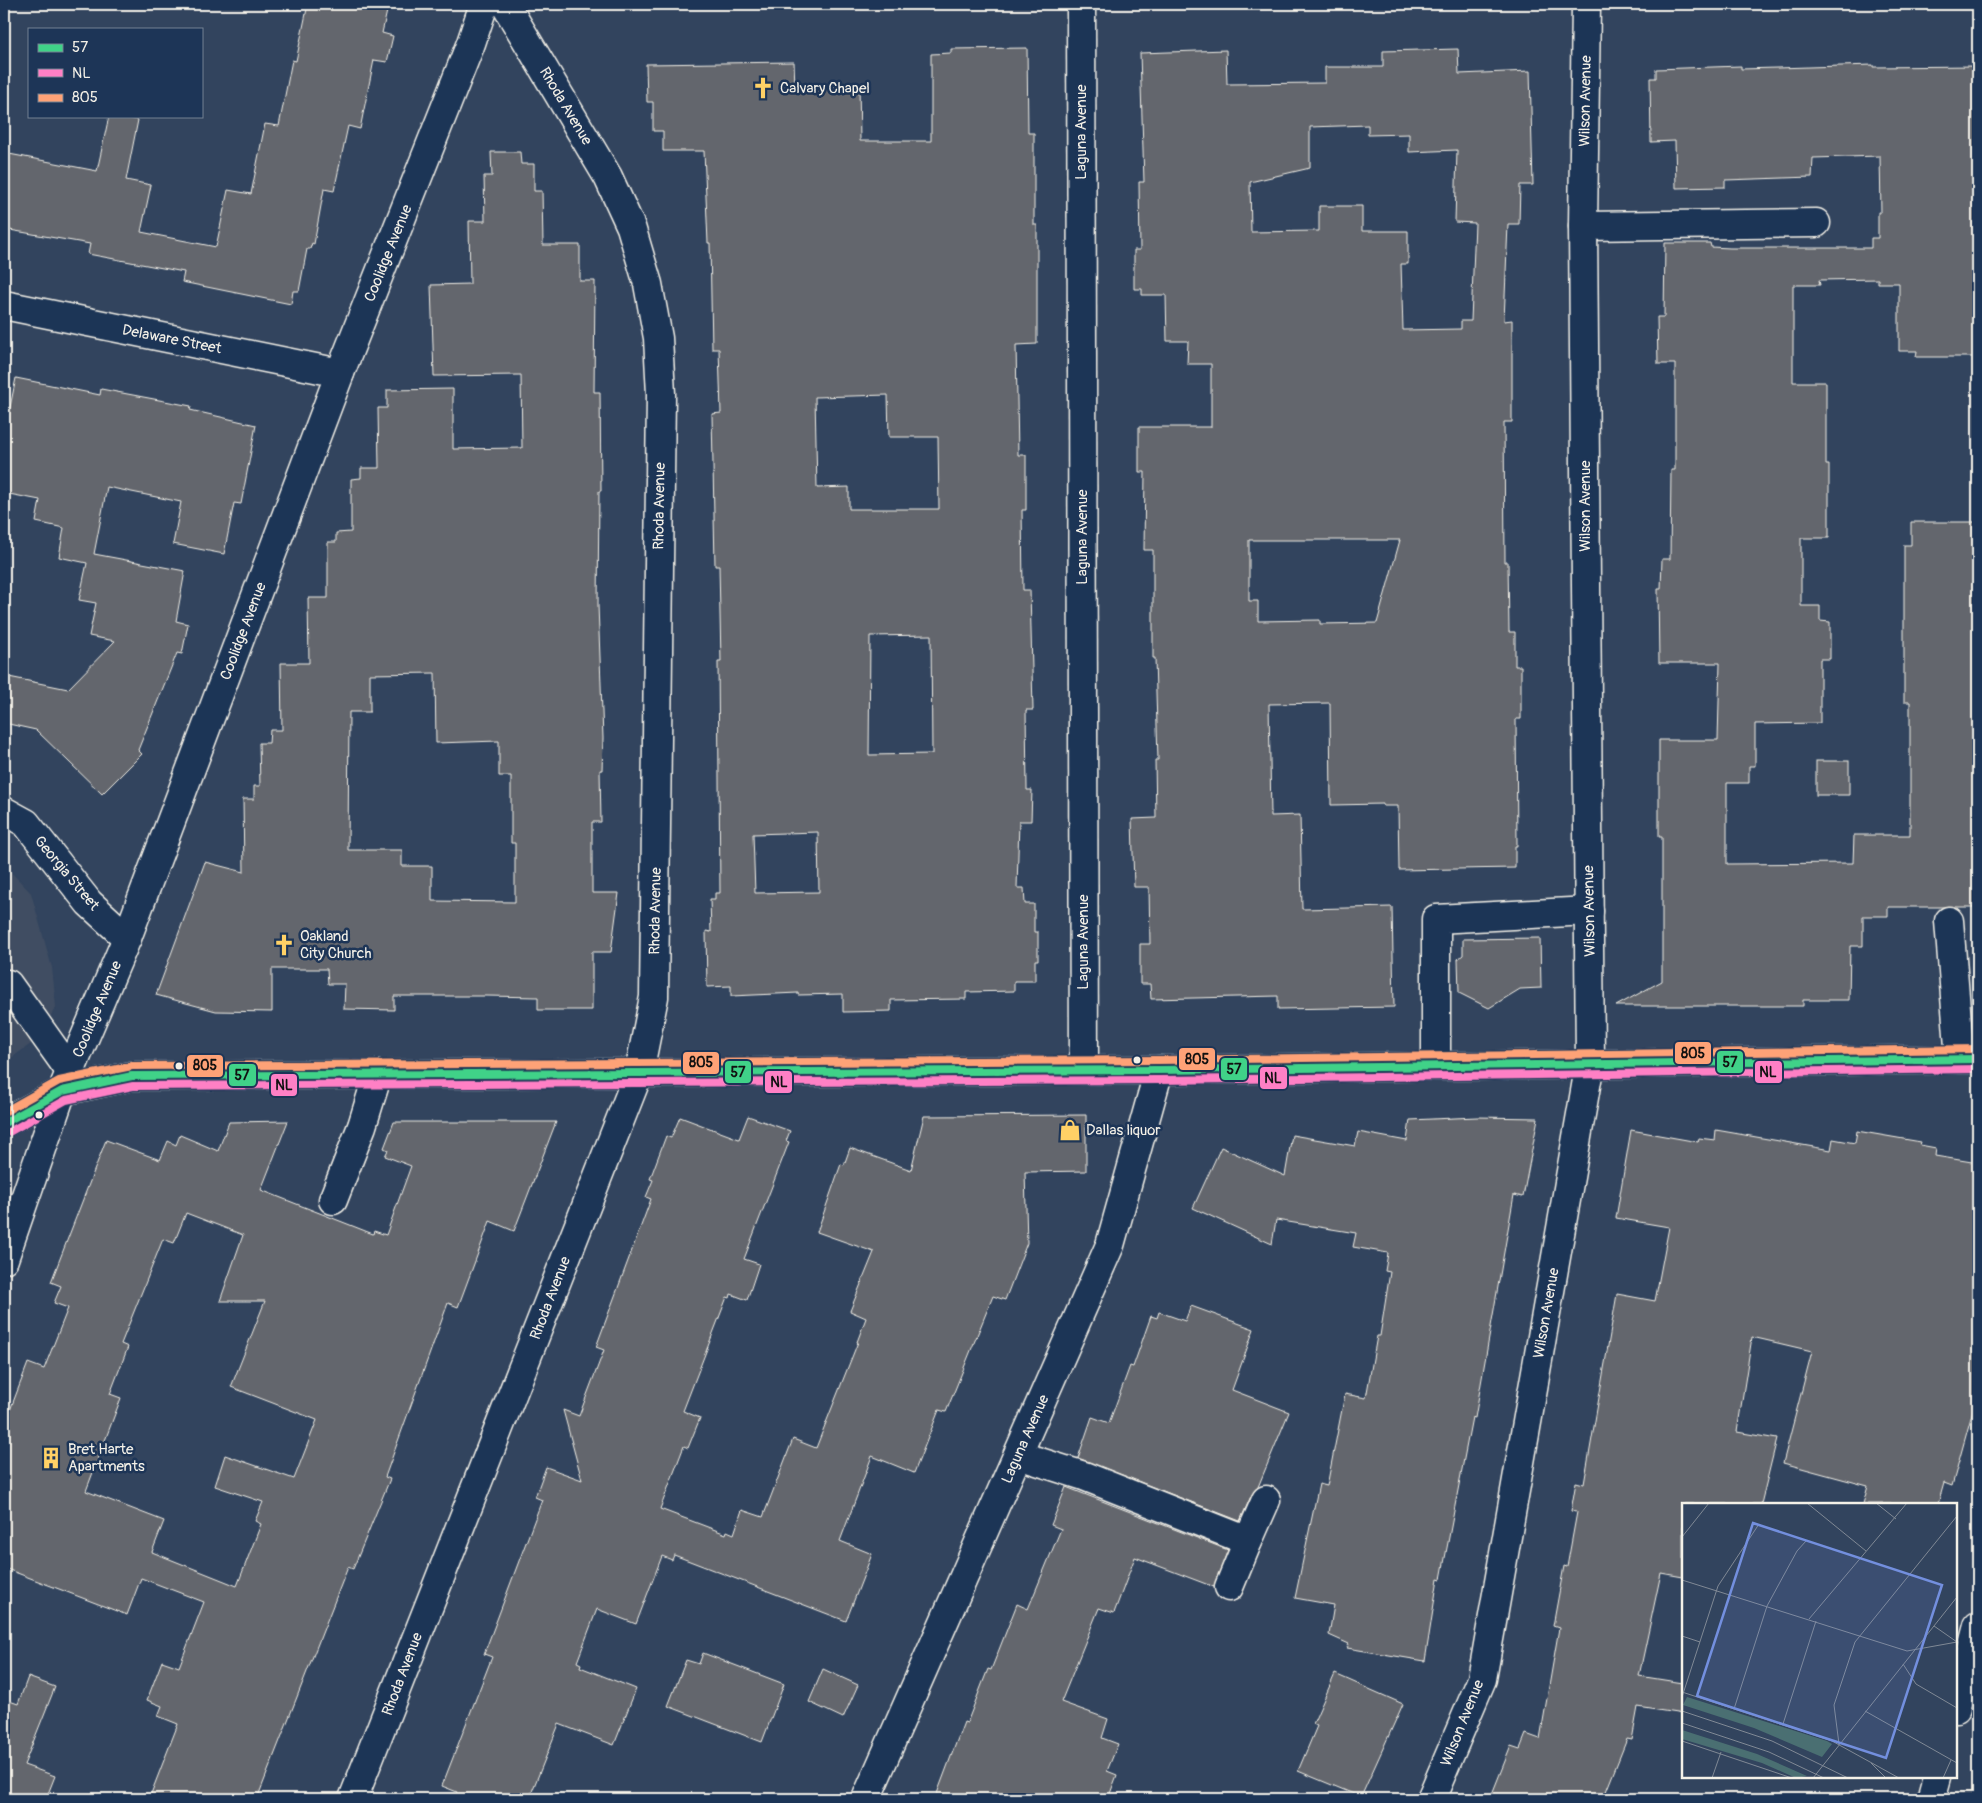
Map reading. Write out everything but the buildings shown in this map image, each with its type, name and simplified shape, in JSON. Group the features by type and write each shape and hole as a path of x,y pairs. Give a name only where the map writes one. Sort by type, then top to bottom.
{"street":[{"name":"Coolidge Avenue","path":"4,1259 66,1081 127,938 340,373 471,43 484,4"},
{"name":"Rhoda Avenue","path":"353,1799 639,1072 654,997 660,394 658,338 648,284 631,227 620,202 598,160 505,4"},
{"name":"Laguna Avenue","path":"1081,4 1084,1070"},
{"name":"Wilson Avenue","path":"1431,1799 1482,1679 1590,1063 1583,226 1586,4"},
{"path":"1583,226 1816,223"},
{"name":"Delaware Street","path":"4,305 340,373"},
{"name":"Georgia Street","path":"4,812 26,824 89,903 127,938"},
{"path":"1436,1065 1436,919 1589,910"},
{"path":"4,1123 66,1081 132,1076 1159,1070 1969,1059 1949,921"},
{"path":"4,987 8,984 66,1081"},
{"name":"Laguna Avenue","path":"866,1799 1110,1245 1159,1070"},
{"path":"333,1200 362,1126 378,1074"},
{"path":"1018,1454 1084,1476 1248,1541"},
{"path":"1229,1587 1266,1500"},
{"path":"1957,1704 1978,1626"},
{"path":"1931,1799 1937,1778"}],"shaded area":[{"path":"4,865 31,893 52,968 56,1007 35,1041 4,1063"}],"transit line":[{"name":"805","path":"4,1112 59,1081 132,1066 1159,1060 1978,1049"},
{"name":"57","path":"4,1123 62,1091 132,1076 1159,1070 1978,1059"},
{"name":"NL","path":"9,1132 66,1100 133,1086 1159,1080 1978,1069"}],"place":[{"name":"Calvary Chapel","path":"763,88"},
{"name":"Oakland City Church","path":"284,945"},
{"name":"Dallas liquor","path":"1070,1130"},
{"name":"Bret Harte Apartments","path":"51,1458"}]}
